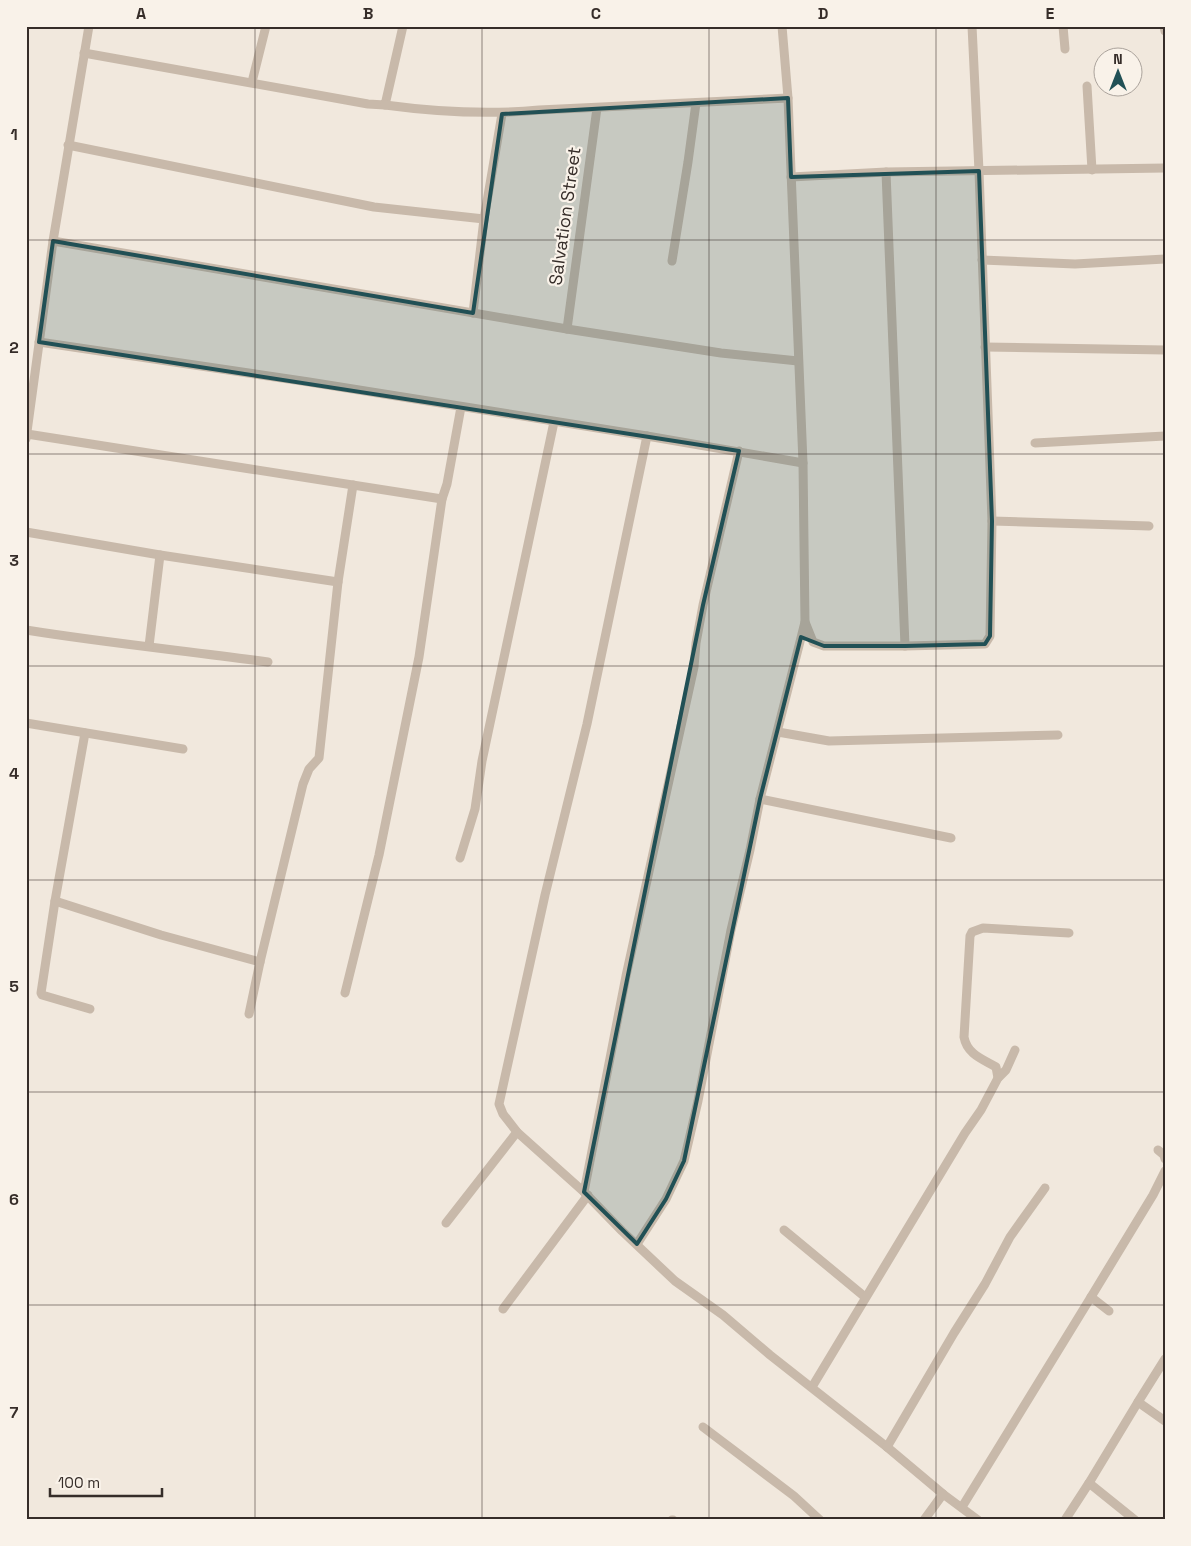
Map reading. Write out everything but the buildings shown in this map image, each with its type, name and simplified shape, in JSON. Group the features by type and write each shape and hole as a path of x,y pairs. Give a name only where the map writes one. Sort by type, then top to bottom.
{"street":[{"path":"26,439 29,395 89,26"},
{"path":"252,82 266,26"},
{"path":"385,105 403,26"},
{"path":"636,1244 666,1199 684,1161 760,799 805,622 803,463 788,98 782,26"},
{"path":"805,622 813,642 824,646 985,644 990,636 992,521 972,26"},
{"path":"1064,26 1065,49"},
{"path":"1164,26 1165,31"},
{"path":"84,53 368,104 425,110 502,114 788,98"},
{"path":"1088,86 1092,170"},
{"path":"672,261 696,103"},
{"name":"Salvation Street","path":"567,328 597,108"},
{"path":"473,313 484,219 502,114"},
{"path":"68,146 374,207 484,219"},
{"path":"791,177 886,172 1165,168"},
{"path":"886,172 905,646"},
{"path":"53,241 473,313 721,352 798,361"},
{"path":"982,260 1075,264 1165,259"},
{"path":"39,342 290,379 739,451 803,463"},
{"path":"985,347 1165,350"},
{"path":"345,993 378,855 419,658 442,499 447,484 461,407"},
{"path":"460,858 475,809 488,734 554,422"},
{"path":"27,434 442,499"},
{"path":"647,436 587,724 544,895 500,1099 503,1114 518,1132 586,1193 675,1281 724,1315 770,1355 978,1520"},
{"path":"1036,443 1165,436"},
{"path":"503,1309 586,1193 628,966 694,667 703,605 739,451"},
{"path":"250,1014 260,962 302,784 309,769 319,758 338,582 353,485"},
{"path":"992,521 1149,526"},
{"path":"26,532 160,555 338,582"},
{"path":"149,646 160,555"},
{"path":"26,630 96,641 268,662"},
{"path":"26,723 183,749"},
{"path":"778,732 829,740 1058,735"},
{"path":"85,733 40,993 90,1009"},
{"path":"760,799 951,838"},
{"path":"55,901 161,935 260,962"},
{"path":"998,1078 996,1067 972,1052 966,1046 964,1036 970,936 972,932 983,928 1069,933"},
{"path":"812,1387 965,1133 981,1110 998,1078 1006,1070 1015,1050"},
{"path":"446,1223 518,1132"},
{"path":"1158,1150 1164,1154 1165,1159"},
{"path":"962,1507 1091,1297 1165,1171"},
{"path":"887,1447 1010,1237 1045,1188"},
{"path":"784,1230 865,1297"},
{"path":"1091,1297 1108,1311"},
{"path":"1065,1520 1165,1358"},
{"path":"1138,1402 1165,1421"},
{"path":"703,1428 794,1496 820,1520"},
{"path":"1089,1483 1135,1520"},
{"path":"924,1520 943,1494"}],"highlighted area":[{"path":"788,98 791,177 979,171 992,521 990,636 985,644 905,646 824,646 801,637 760,799 684,1161 666,1199 637,1244 584,1192 703,605 739,451 39,342 53,241 473,313 502,114"}]}
